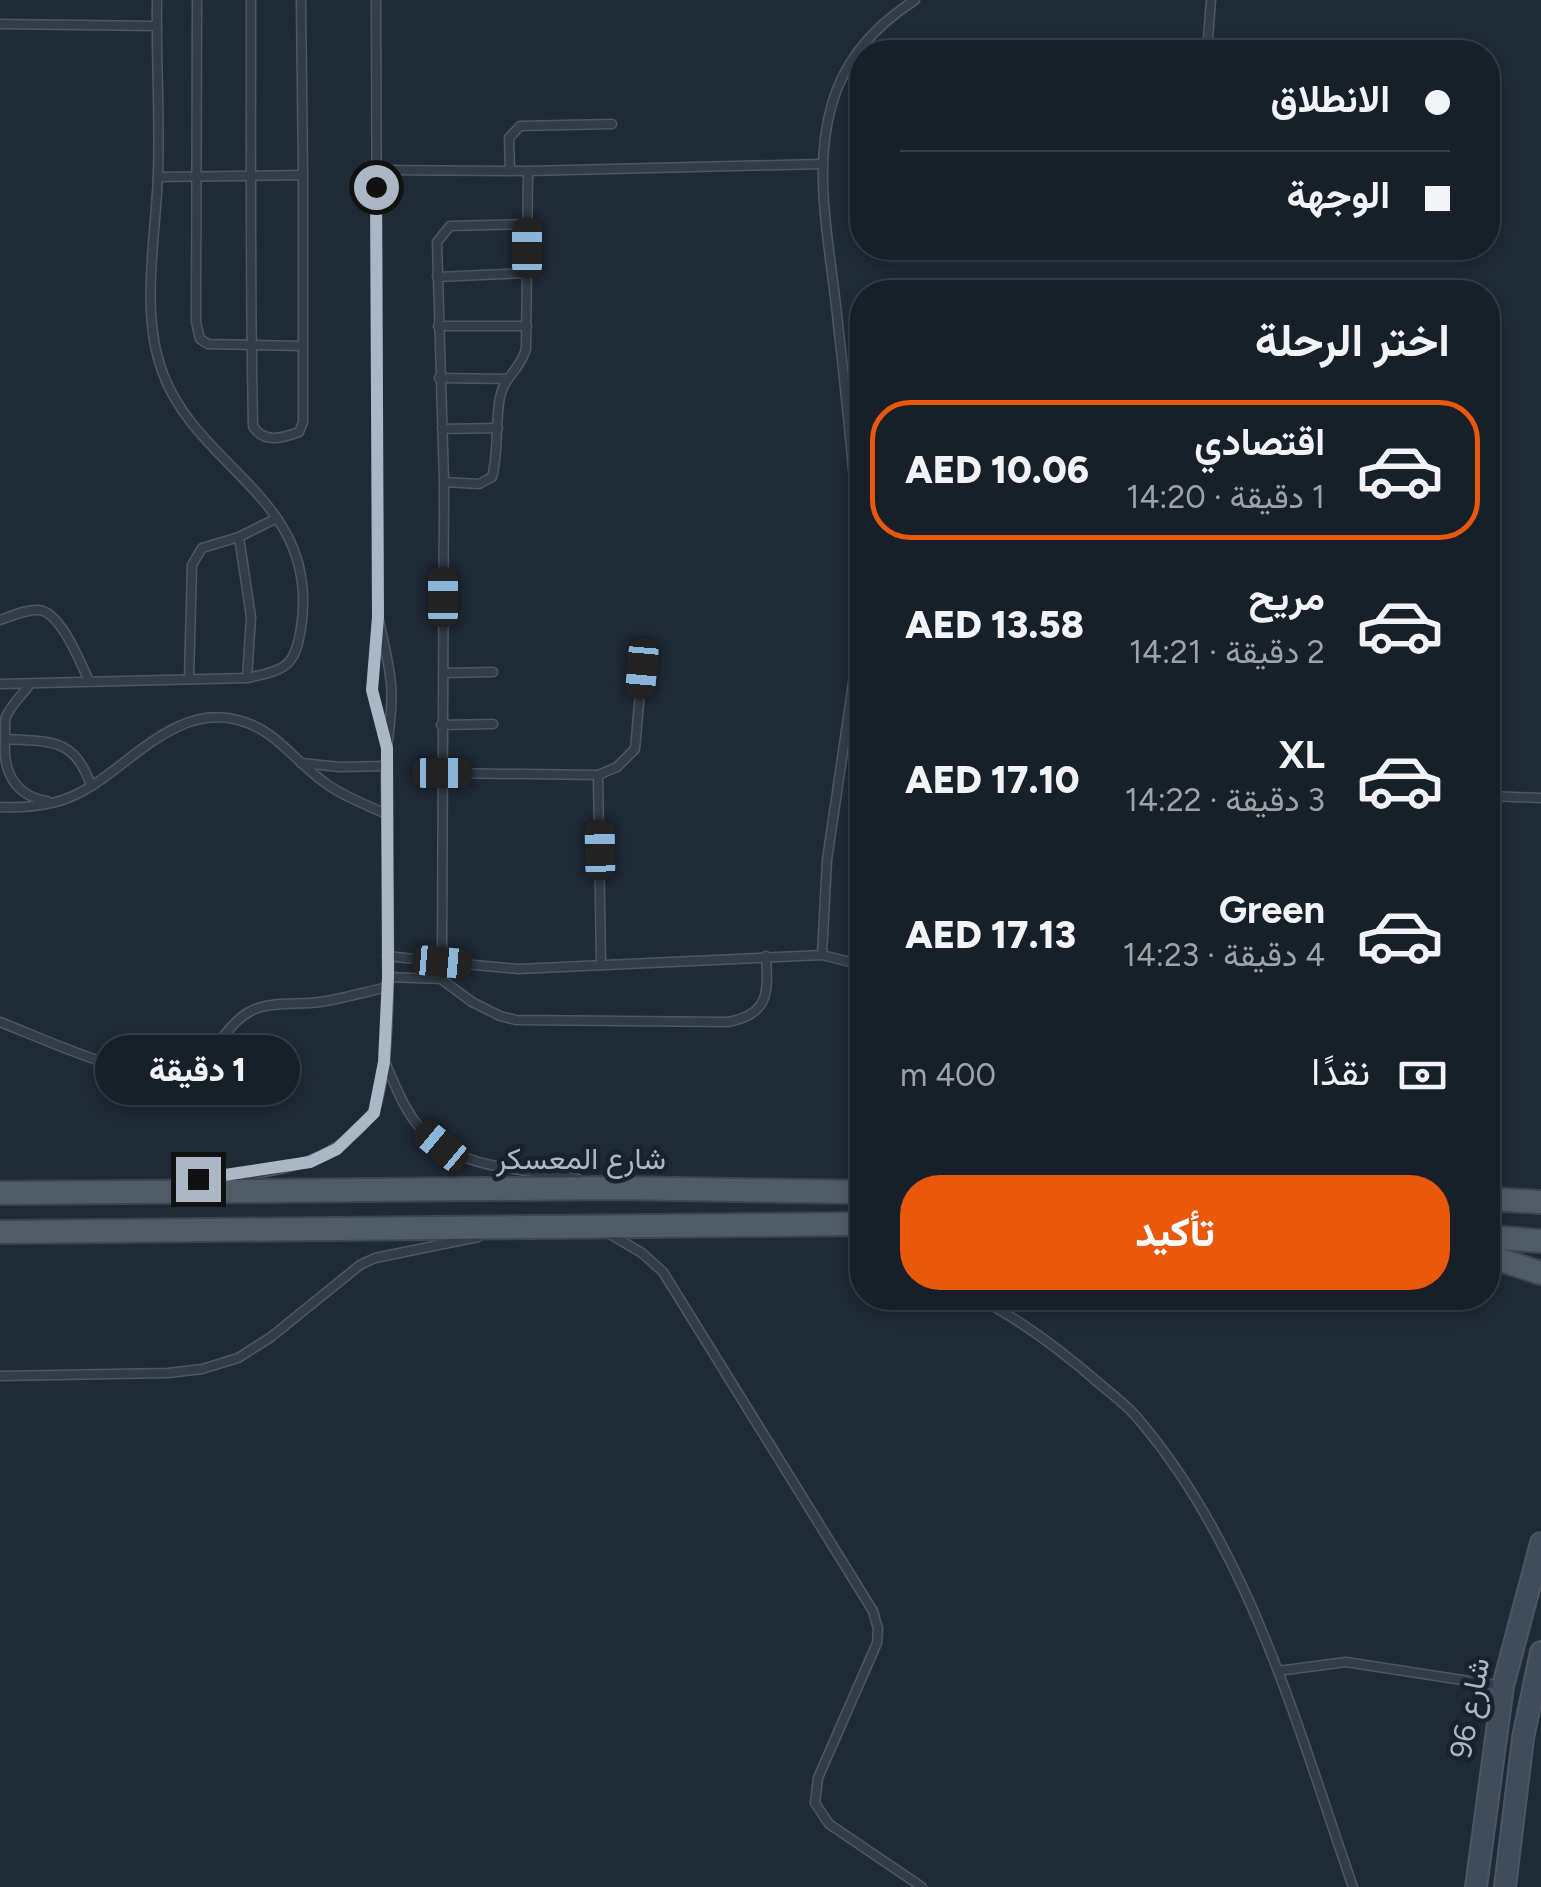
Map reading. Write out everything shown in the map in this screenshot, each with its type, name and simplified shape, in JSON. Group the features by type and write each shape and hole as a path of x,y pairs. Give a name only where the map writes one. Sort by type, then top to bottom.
{"main road":[{"name":"شارع المعسكر","path":"0,1192 616,1188 850,1192"},
{"path":"1500,1198 1541,1188"},
{"path":"1500,1199 1541,1202"},
{"path":"0,1232 850,1224"},
{"path":"1500,1238 1541,1241"},
{"path":"1500,1260 1541,1274"}],"street":[{"name":"شارع 96","path":"1476,1887 1502,1686 1541,1543"},
{"name":"شارع 96","path":"1505,1887 1523,1738 1541,1652"}],"lane":[{"path":"0,684 247,678 288,666 298,644 302,593 288,536 261,495 178,404 162,371 155,344 152,298 158,176 157,0"},
{"path":"197,0 196,322 200,339 208,344 302,346"},
{"path":"250,0 253,426 266,438 299,432 303,422 301,0"},
{"path":"376,0 378,617 372,690 387,748"},
{"path":"867,40 884,20 916,0"},
{"path":"1208,40 1211,0"},
{"path":"0,24 156,26"},
{"path":"850,60 832,103 821,164 850,435"},
{"path":"510,170 509,138 520,126 612,124"},
{"path":"377,170 528,171 821,164"},
{"path":"444,482 479,484 492,477 500,395 522,364 527,326 528,171"},
{"path":"158,176 302,175"},
{"path":"441,979 444,482 437,242 450,226 527,224"},
{"path":"436,278 527,273"},
{"path":"438,326 527,326"},
{"path":"439,378 508,379"},
{"path":"442,429 498,428"},
{"path":"189,679 192,565 202,548 239,537 277,518"},
{"path":"239,537 251,617 247,678"},
{"path":"0,620 38,610 48,613 74,648 89,681"},
{"path":"88,1191 235,1175 310,1162 337,1149 374,1113 384,1062 388,982 386,766 392,686 378,617"},
{"path":"442,773 598,774 618,767 634,749 642,669"},
{"path":"442,673 493,672"},
{"path":"6,718 30,684"},
{"path":"822,955 827,860 850,704"},
{"path":"0,707 6,718 8,772 24,794 52,802"},
{"path":"0,808 37,807 69,798 167,731 208,718 234,718 264,729 284,743 324,783 386,814"},
{"path":"442,724 493,724"},
{"path":"6,739 62,744 85,766 91,786"},
{"path":"301,763 386,766"},
{"path":"598,774 601,964"},
{"path":"1500,796 1541,798"},
{"path":"388,956 518,969 766,956 822,955 850,960"},
{"path":"0,1022 127,1071 167,1076 190,1070 239,1018 256,1008 318,1002 388,982 441,979 472,1002 516,1020 728,1022 749,1018 768,990 766,956"},
{"path":"384,1062 421,1130 441,1146 488,1166 546,1172 616,1188"},
{"path":"597,1226 642,1253 663,1272 873,1612 877,1642 818,1778 815,1803 829,1824 922,1887"},
{"path":"0,1376 202,1369 238,1358 270,1338 345,1276 375,1258 540,1227"},
{"path":"1002,1310 1066,1354 1139,1419 1209,1516 1278,1671 1353,1887"},
{"path":"1278,1671 1346,1662 1502,1686"}],"route":[{"path":"198,1179 310,1162 337,1149 374,1113 384,1062 388,977 387,748 372,690 378,617 376,187"}]}
